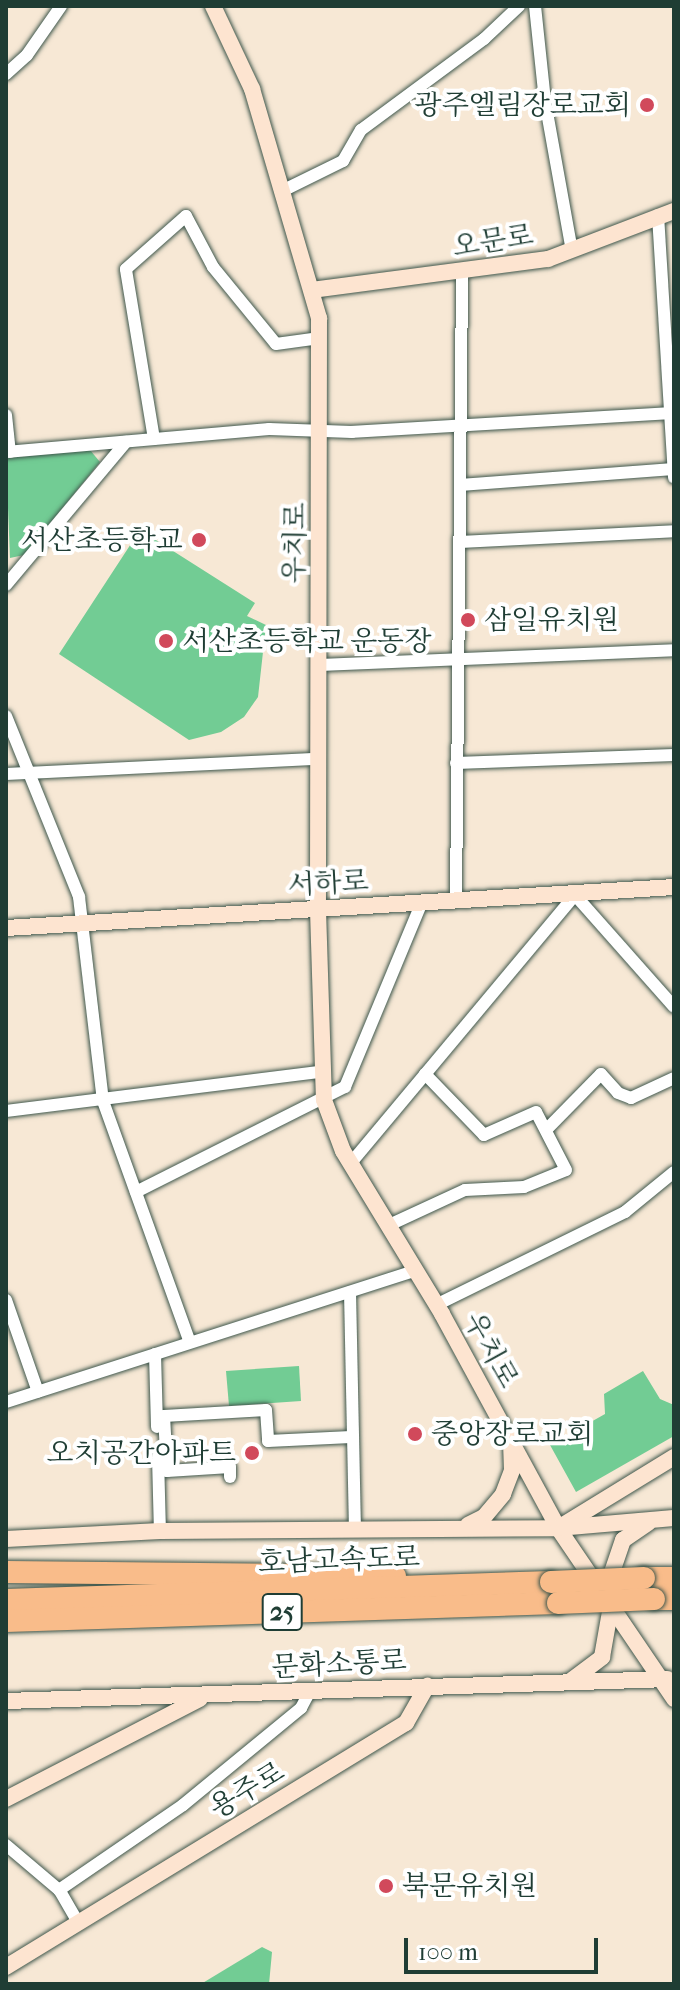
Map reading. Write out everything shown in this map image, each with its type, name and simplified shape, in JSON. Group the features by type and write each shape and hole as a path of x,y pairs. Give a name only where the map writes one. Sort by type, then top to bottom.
{"highway":[{"path":"6,1572 367,1573 476,1585"},
{"name":"호남고속도로","path":"6,1621 555,1593 644,1578 674,1578"},
{"name":"호남고속도로","path":"6,1600 476,1585 664,1599"}],"street":[{"path":"6,74 27,55 61,6"},
{"name":"우치로","path":"213,6 252,89 312,290 320,338 318,910 324,1100 350,1164 436,1305 558,1528 668,1680 674,1699"},
{"path":"284,190 343,161 361,130 484,39 519,6"},
{"path":"535,6 572,251"},
{"path":"666,213 674,478"},
{"name":"오문로","path":"312,290 462,273 572,251 666,213"},
{"path":"154,439 126,269 186,216 213,267 276,344 320,338"},
{"path":"456,902 462,273"},
{"path":"6,415 8,452 154,439 672,413"},
{"path":"6,585 126,442"},
{"path":"460,485 673,469"},
{"path":"460,542 674,531"},
{"path":"6,565 25,563"},
{"path":"320,665 674,650"},
{"path":"6,716 32,772 84,922 103,1101 190,1342"},
{"path":"456,763 674,755"},
{"path":"6,774 318,759"},
{"name":"서하로","path":"6,928 674,887"},
{"path":"350,1164 575,895 674,1007"},
{"path":"136,1192 345,1087 421,904"},
{"path":"6,1111 321,1072"},
{"path":"387,1226 465,1190 524,1187 566,1170 536,1112 484,1135 425,1074"},
{"path":"547,1129 601,1074 618,1093 631,1098 674,1078"},
{"path":"436,1305 625,1212 674,1172"},
{"path":"6,1402 415,1271"},
{"path":"350,1292 355,1528"},
{"path":"6,1300 38,1392"},
{"path":"155,1354 160,1531"},
{"path":"230,1477 230,1467 167,1471 164,1416 266,1410 268,1441 351,1437"},
{"path":"460,1528 484,1517 503,1494 512,1470 511,1441"},
{"path":"558,1528 674,1457"},
{"path":"6,1539 160,1531 558,1528 674,1518"},
{"path":"568,1682 602,1657 608,1601 623,1540 654,1520"},
{"name":"문화소통로","path":"6,1701 668,1680"},
{"name":"용주로","path":"6,1967 406,1723 427,1686"},
{"name":"용주로","path":"59,1890 183,1805 301,1708 310,1691"},
{"path":"6,1799 205,1696"},
{"path":"6,1845 59,1890 79,1924"}],"green space":[{"path":"90,450 100,462 24,555 10,558 6,458"},
{"name":"서산초등학교 운동장","path":"140,530 255,603 247,616 266,625 258,697 244,717 221,732 189,740 59,654"},
{"path":"299,1366 301,1401 229,1406 226,1371"},
{"path":"643,1371 660,1399 674,1405 674,1436 576,1492 550,1445 605,1414 604,1394"},
{"path":"262,1947 272,1952 269,1984 201,1984"}],"place":[{"name":"광주엘림장로교회","path":"647,105"},
{"name":"서산초등학교","path":"199,540"},
{"name":"삼일유치원","path":"468,620"},
{"name":"서산초등학교 운동장","path":"166,641"},
{"name":"중앙장로교회","path":"415,1434"},
{"name":"오치공간아파트","path":"252,1453"},
{"name":"북문유치원","path":"386,1886"}]}
